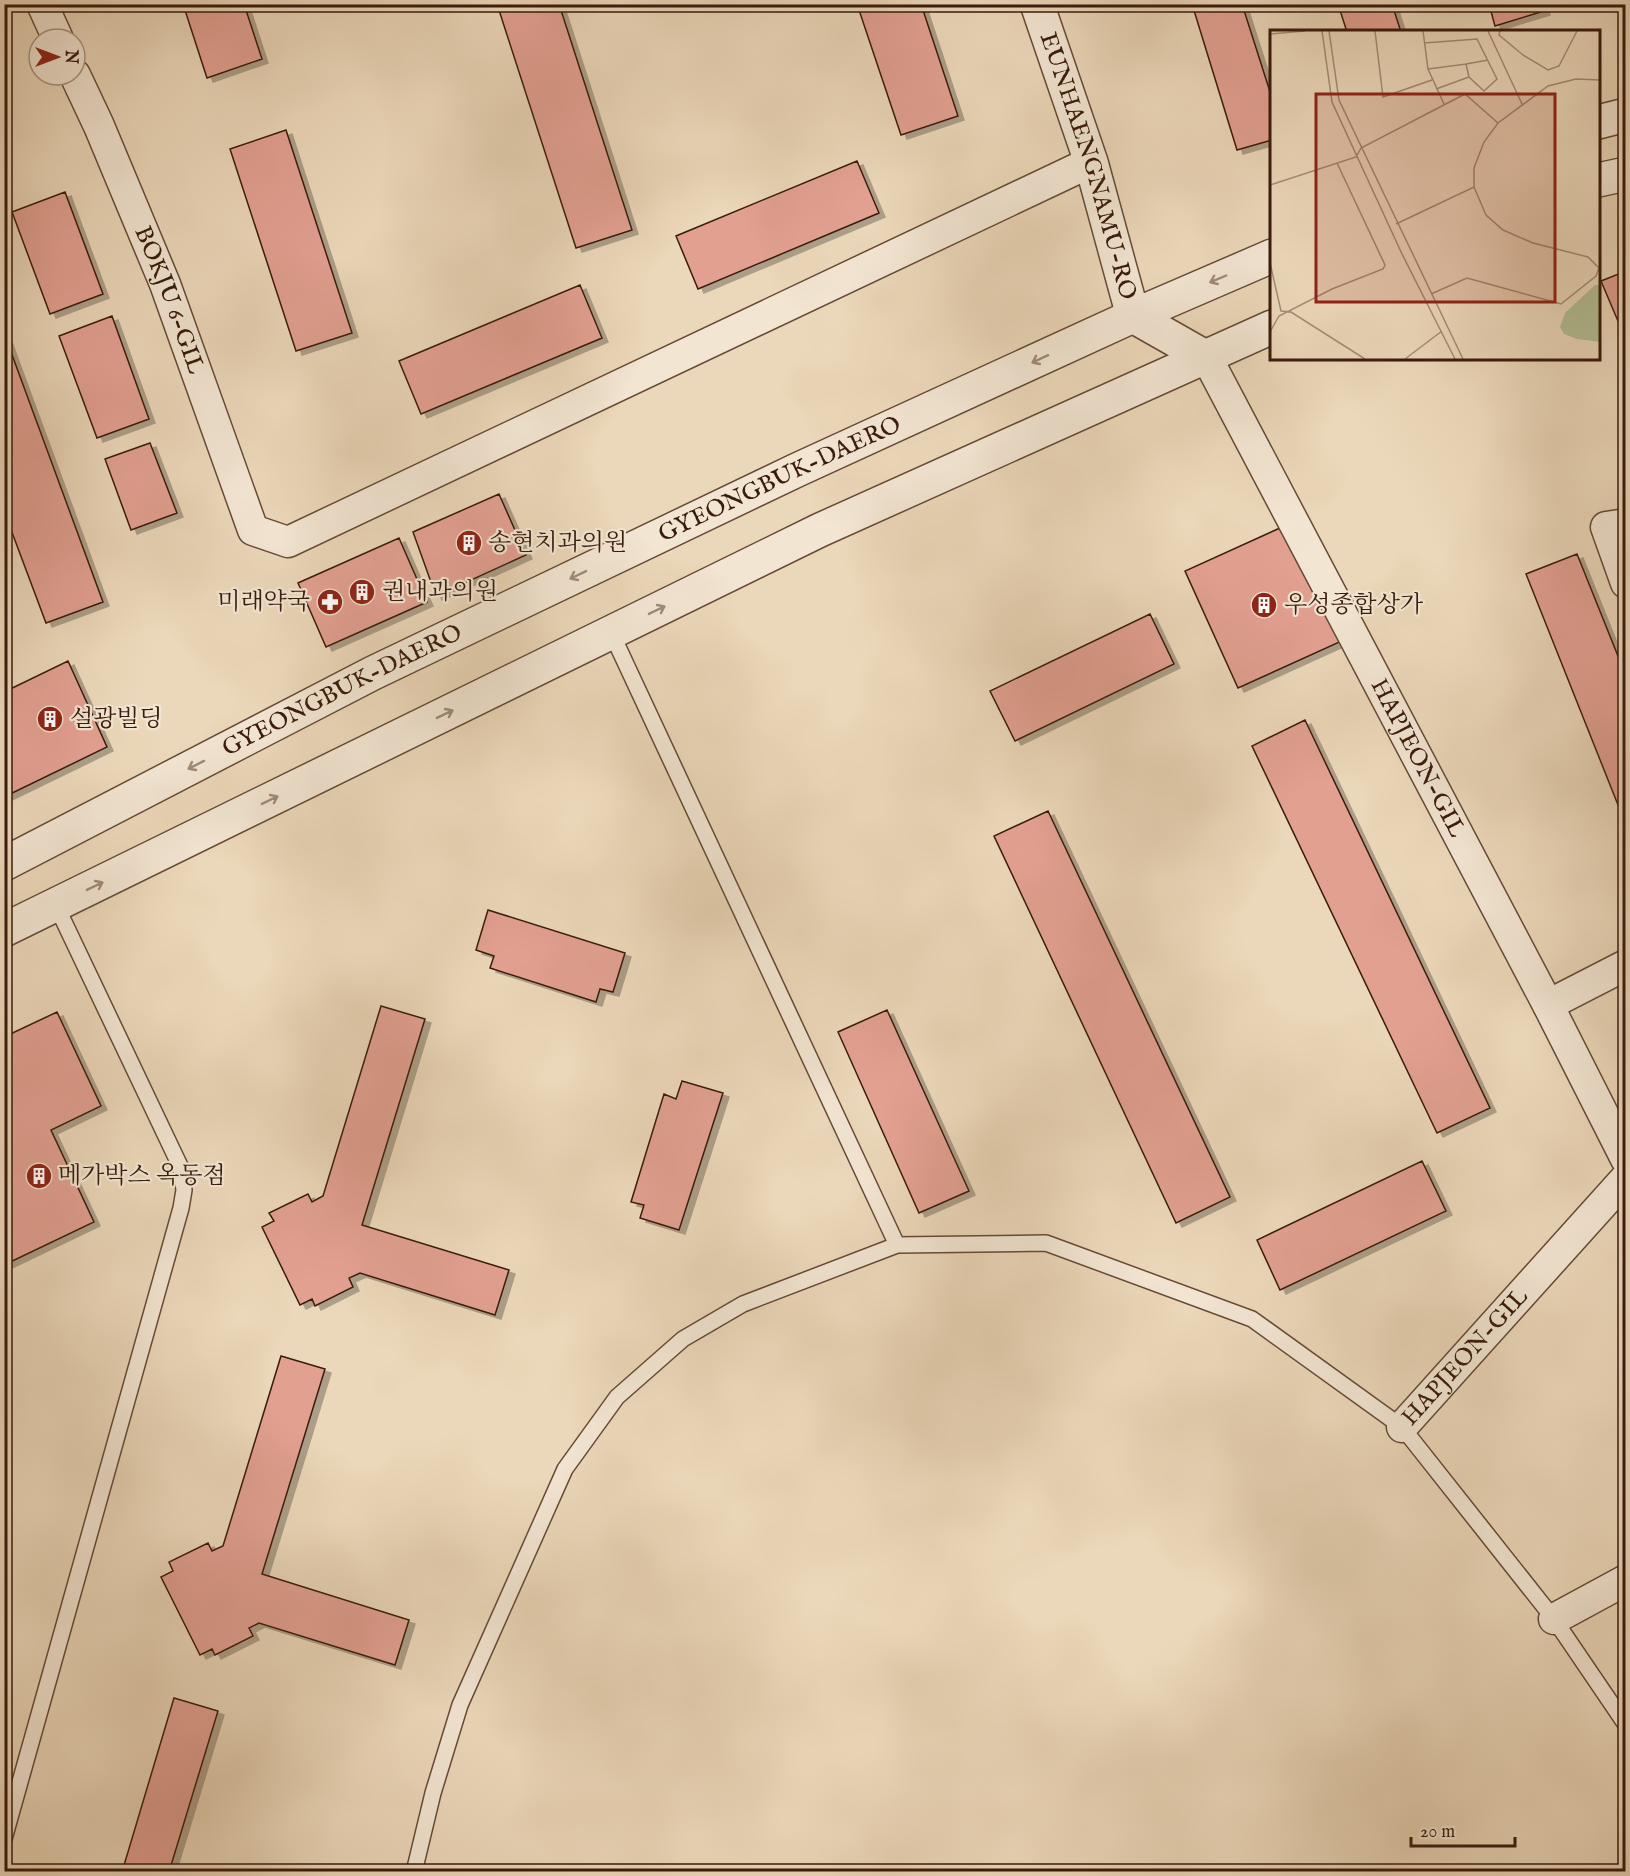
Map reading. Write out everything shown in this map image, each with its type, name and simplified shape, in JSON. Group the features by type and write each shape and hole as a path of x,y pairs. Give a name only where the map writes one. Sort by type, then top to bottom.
{"street":[{"path":"42,4 53,27"},
{"name":"EUNHAENGNAMU-RO","path":"1037,4 1090,162 1133,316 1207,358"},
{"name":"BOKJU 6-GIL","path":"81,87 165,284 253,530 288,542 1090,162"},
{"path":"1600,122 1626,115"},
{"path":"1600,180 1626,174"},
{"name":"GYEONGBUK-DAERO","path":"4,864 373,673 797,470 1133,316 1270,257"},
{"path":"4,930 820,530 1270,328"},
{"name":"HAPJEON-GIL","path":"1207,358 1548,1005 1626,1159"},
{"path":"1626,524 1606,527 1626,583"},
{"path":"1548,1005 1626,965"},
{"name":"HAPJEON-GIL","path":"1402,1428 1626,1178"},
{"path":"1554,1619 1626,1580"}],"lane":[{"path":"611,632 897,1245"},
{"path":"4,1839 181,1208 184,1190 181,1168 56,905"},
{"path":"414,1872 433,1792 460,1705 565,1469 617,1397 683,1339 743,1304 897,1245 1046,1243 1252,1319 1402,1428"},
{"name":"HAPJEON-GIL","path":"1402,1428 1554,1619 1626,1725"}],"building":[{"path":"183,4 244,4 262,59 207,78"},
{"path":"497,4 559,4 632,230 576,248"},
{"path":"857,4 921,4 958,116 901,135"},
{"path":"1192,4 1242,4 1270,92 1270,141 1237,150"},
{"path":"1338,4 1392,4 1400,30 1346,30"},
{"path":"1489,4 1542,4 1544,11 1495,26"},
{"path":"286,130 352,333 296,351 230,149"},
{"path":"857,161 879,213 698,289 676,236"},
{"path":"65,192 103,294 50,314 12,212"},
{"path":"1626,271 1626,340 1601,281"},
{"path":"580,285 602,338 421,414 399,361"},
{"path":"112,316 149,419 97,438 59,336"},
{"path":"4,333 103,602 46,623 4,511"},
{"path":"150,443 177,513 131,530 105,459"},
{"name":"송현치과의원","path":"499,494 526,555 436,596 413,532"},
{"name":"우성종합상가","path":"1291,523 1344,640 1238,688 1185,571"},
{"name":"권내과의원","path":"399,538 427,602 326,647 298,583"},
{"path":"1577,554 1626,676 1626,825 1526,574"},
{"path":"1150,614 1174,664 1015,741 990,691"},
{"name":"설광빌딩","path":"68,661 107,747 4,797 4,692"},
{"path":"1305,720 1490,1108 1437,1133 1252,746"},
{"path":"1048,811 1230,1197 1176,1223 994,836"},
{"path":"488,910 625,953 613,992 600,989 596,1002 490,968 494,956 476,950"},
{"path":"381,1006 425,1019 362,1225 509,1270 495,1315 360,1273 349,1278 353,1287 315,1306 312,1299 300,1305 262,1227 274,1221 269,1213 308,1194 312,1202 323,1196"},
{"path":"887,1010 969,1191 919,1213 838,1032"},
{"name":"메가박스 옥동점","path":"57,1012 101,1106 51,1130 94,1222 4,1265 4,1037"},
{"path":"682,1081 723,1093 679,1230 640,1218 644,1205 631,1202 664,1094 676,1099"},
{"path":"1422,1161 1446,1211 1280,1290 1257,1240"},
{"path":"281,1356 325,1369 262,1574 409,1620 395,1665 259,1623 249,1628 253,1636 215,1655 212,1649 200,1655 161,1577 173,1571 169,1562 208,1543 212,1551 223,1546"},
{"path":"174,1698 218,1711 169,1872 122,1872"}],"place":[{"name":"송현치과의원","path":"469,543"},
{"name":"권내과의원","path":"362,592"},
{"name":"미래약국","path":"330,602"},
{"name":"우성종합상가","path":"1264,605"},
{"name":"설광빌딩","path":"50,719"},
{"name":"메가박스 옥동점","path":"39,1176"}]}
